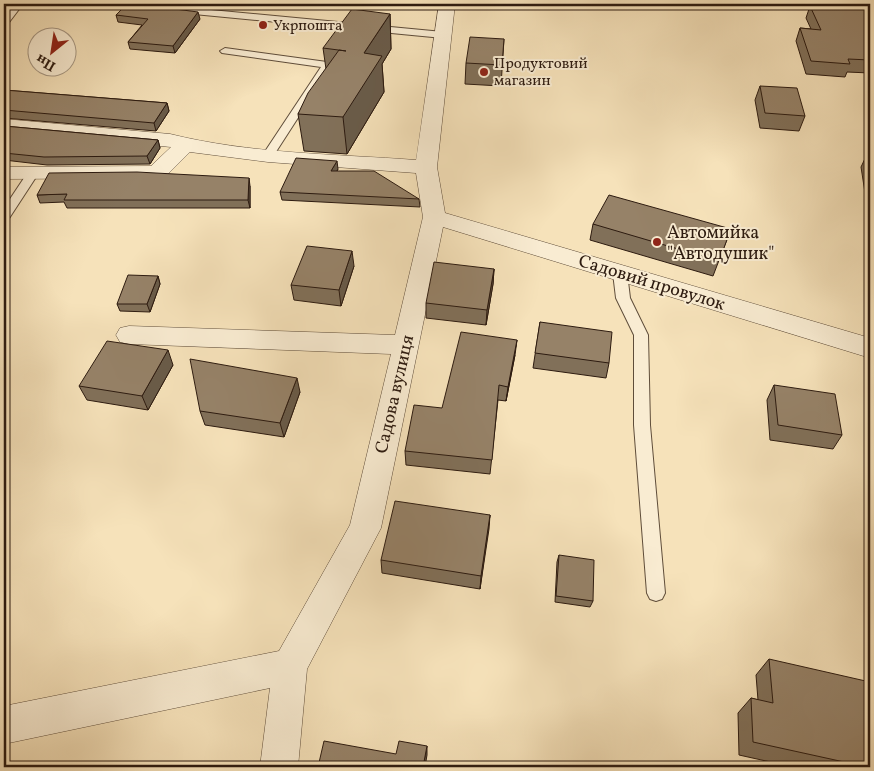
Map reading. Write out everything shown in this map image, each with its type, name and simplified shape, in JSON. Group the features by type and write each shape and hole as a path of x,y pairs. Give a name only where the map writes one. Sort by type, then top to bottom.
{"street":[{"name":"Садова вулиця","path":"279,767 290,666 364,528 434,218 426,167 447,4"},
{"path":"4,125 170,140 185,146 268,156 426,167"},
{"path":"4,173 157,172 185,146"},
{"name":"Садовий провулок","path":"434,218 460,224 870,348"},
{"path":"128,335 406,345"},
{"path":"4,725 290,666"}],"lane":[{"path":"4,23 18,4"},
{"path":"122,4 444,35"},
{"path":"225,51 327,65 268,156"},
{"path":"4,217 32,174"},
{"path":"620,273 623,298 641,335 642,426 656,593"}],"building":[{"path":"127,4 198,12 173,46 128,42 148,19 116,15"},
{"path":"829,4 870,4 870,60 848,59 850,64 811,61 800,28 821,30 810,6 831,7"},
{"path":"352,9 390,14 364,53 382,56 343,117 298,114 308,93 339,50 323,48"},
{"path":"470,37 504,39 502,65 466,63"},
{"path":"760,86 797,88 805,116 765,113"},
{"path":"4,90 167,103 154,123 4,110"},
{"path":"4,126 158,140 147,156 44,157 4,153"},
{"path":"296,158 337,161 331,171 374,171 419,199 280,192"},
{"path":"137,172 249,178 248,200 64,200 67,194 37,195 49,173"},
{"path":"609,195 731,229 719,261 593,224"},
{"path":"307,246 352,251 339,290 291,285"},
{"path":"434,262 494,269 487,310 426,303"},
{"path":"128,275 158,276 147,304 117,304"},
{"path":"540,322 612,332 609,363 535,353"},
{"path":"461,332 517,340 508,387 499,385 492,460 405,451 414,405 442,408"},
{"path":"107,341 168,350 142,396 79,386"},
{"path":"190,359 297,378 280,423 200,411"},
{"path":"774,385 835,394 842,435 778,425"},
{"path":"395,501 490,515 481,576 381,560"},
{"path":"559,555 594,560 593,601 556,596"},
{"path":"769,659 870,682 870,767 753,742 751,698 773,703"},
{"path":"324,741 396,754 399,741 427,746 423,767 318,767"}],"place":[{"name":"Укрпошта","path":"263,25"},
{"name":"Продуктовий магазин","path":"484,72"},
{"name":"Автомийка \"Автодушик\"","path":"657,242"}]}
